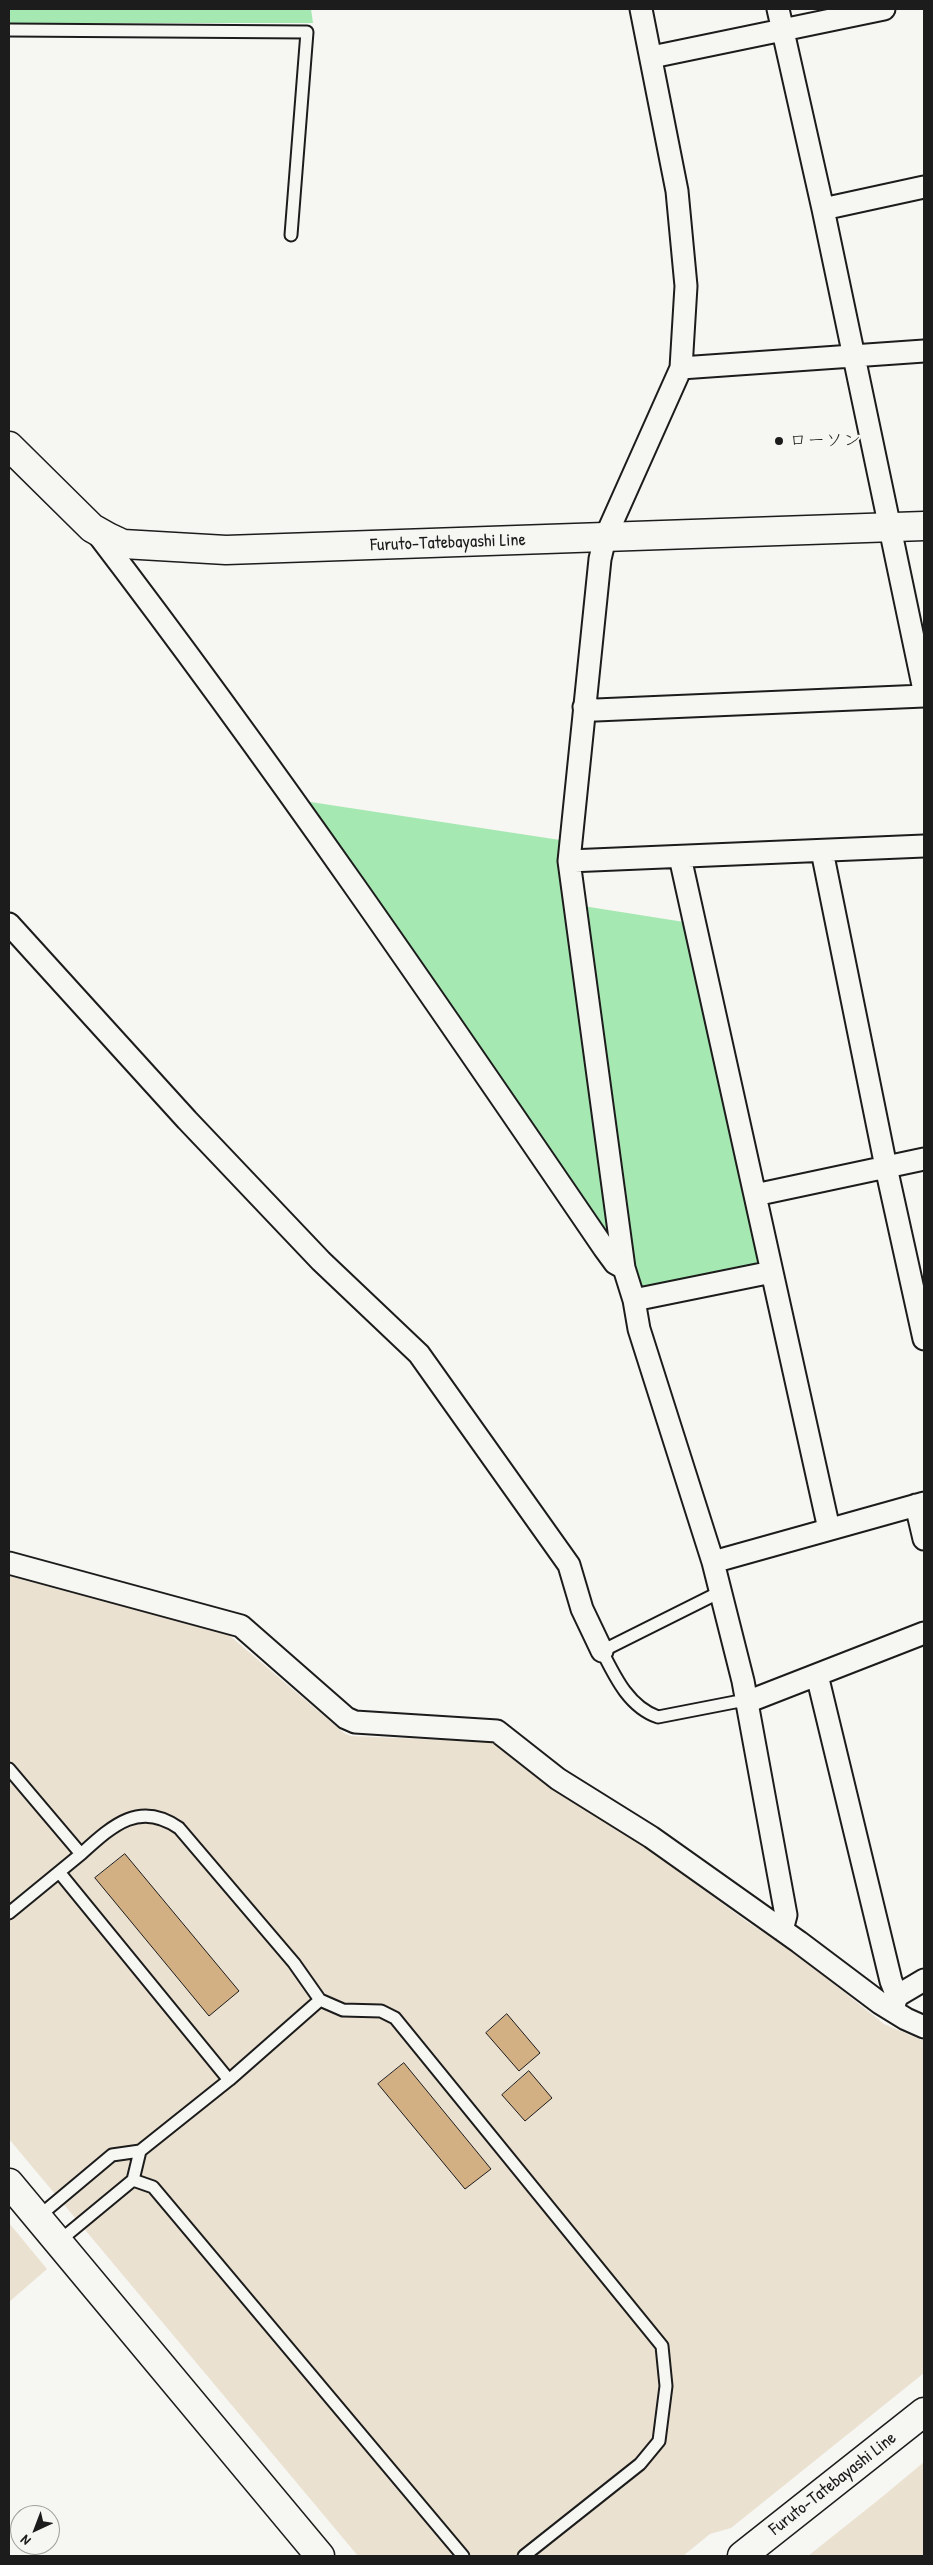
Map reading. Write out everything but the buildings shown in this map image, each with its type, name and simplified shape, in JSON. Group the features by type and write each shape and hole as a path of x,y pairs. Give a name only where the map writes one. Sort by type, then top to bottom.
{"main road":[{"name":"Furuto-Tatebayashi Line","path":"9,446 92,528 123,544 226,550 924,526"},
{"path":"9,2183 320,2556"},
{"name":"Furuto-Tatebayashi Line","path":"742,2556 924,2412"}],"street":[{"path":"642,9 677,191 686,286 681,368 605,538 600,560 569,861 624,1268 634,1300 639,1328 713,1562 747,1702 762,1793 786,1915 782,1930"},
{"path":"778,9 823,209 924,690"},
{"path":"652,57 884,9"},
{"path":"823,209 924,187"},
{"path":"681,368 853,354 924,351"},
{"path":"92,528 180,642 302,810 395,941 604,1248 615,1263 624,1268"},
{"path":"584,707 596,710 924,696"},
{"path":"569,861 924,846"},
{"path":"822,851 886,1167 924,1339"},
{"path":"680,857 829,1529"},
{"path":"9,924 234,1169 322,1260 419,1354 569,1565 582,1609 602,1651"},
{"path":"755,1195 924,1159"},
{"path":"634,1300 772,1272"},
{"path":"713,1562 920,1504 924,1539"},
{"path":"9,1563 241,1626 346,1718 355,1722 497,1731 558,1779 651,1837 782,1930 895,2004 924,2027"},
{"path":"747,1702 924,1633"},
{"path":"817,1675 895,2004"},
{"path":"895,2004 924,1980"}],"lane":[{"path":"9,30 307,32 291,235"},
{"path":"720,1594 712,1596 602,1651 623,1689 634,1702 658,1717 735,1702 747,1702"},
{"path":"9,1769 81,1854"},
{"path":"9,1913 104,1833 130,1817 151,1815 166,1820 179,1828 294,1963 320,2000 342,2010 381,2011 394,2018 662,2346 666,2386 659,2441 640,2464 524,2556"},
{"path":"59,1872 229,2080"},
{"path":"38,2217 112,2156 140,2151 229,2080 320,2000"},
{"path":"58,2242 133,2180 140,2151"},
{"path":"133,2180 153,2187 463,2556"}],"shaded area":[{"path":"9,1576 229,1635 344,1733 351,1736 493,1742 504,1747 561,1794 651,1851 746,1921 795,1953 884,2024 924,2041 924,2373 731,2528 710,2534 683,2556 358,2556 9,2139"},
{"path":"9,2223 47,2269 9,2302"},
{"path":"924,2462 924,2556 808,2556 882,2497"}],"green space":[{"path":"9,9 311,9 313,23 9,23"},
{"path":"304,801 560,840 613,1249"},
{"path":"583,906 684,922 770,1265 639,1289 630,1261"}],"place":[{"name":"ローソン","path":"779,441"}]}
